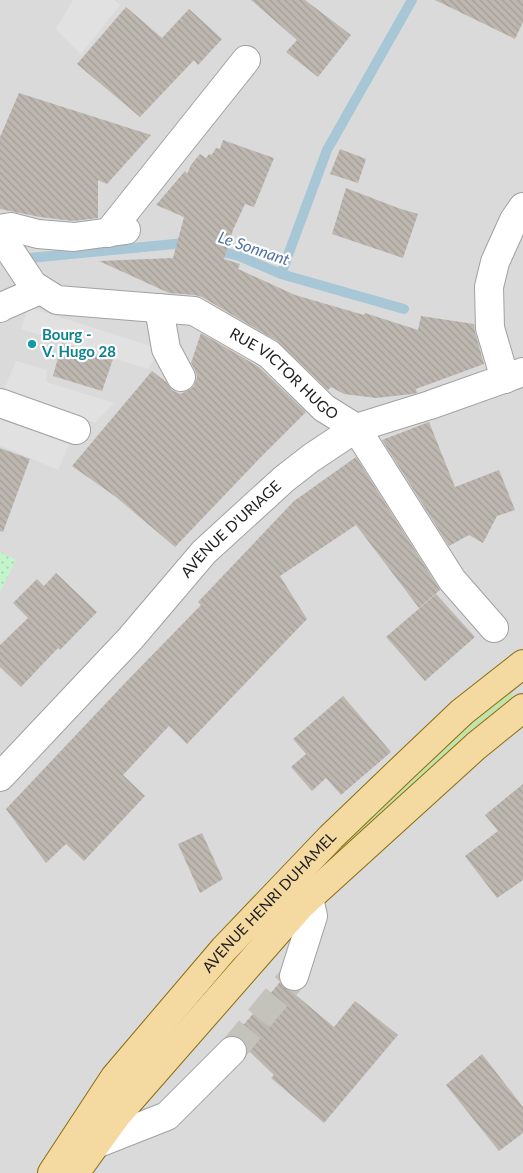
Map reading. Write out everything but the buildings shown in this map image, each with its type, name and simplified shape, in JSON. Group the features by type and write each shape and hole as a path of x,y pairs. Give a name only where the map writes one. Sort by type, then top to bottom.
{"main road":[{"name":"AVENUE HENRI DUHAMEL","path":"52,1173 115,1077 224,949 331,837 405,766 462,712 523,664"},
{"name":"AVENUE HENRI DUHAMEL","path":"75,1173 116,1116 300,906 476,746 523,708"}],"street":[{"path":"108,233 246,60"},
{"path":"514,376 490,328 489,287 495,262 514,220 523,207"},
{"path":"0,308 37,287 1,236 11,227 38,234 74,237 135,229"},
{"name":"RUE VICTOR HUGO","path":"37,287 57,300 194,311 269,354 324,408 356,428 452,580 494,628"},
{"path":"159,308 166,349 181,377"},
{"name":"AVENUE D'URIAGE","path":"0,777 130,639 204,552 284,479 311,458 356,428 514,376"},
{"path":"0,403 76,430"},
{"path":"294,976 313,916 309,898"},
{"path":"96,1144 166,1116 232,1050"}],"shaded area":[{"path":"0,0 523,0 523,1173 0,1173"},
{"path":"73,0 114,0 120,5 81,54 56,29"},
{"path":"28,307 160,349 148,369 21,329"},
{"path":"16,361 47,370 46,382 114,403 95,423 4,389"},
{"path":"0,415 69,445 58,470 0,445"}],"green space":[{"path":"0,552 16,560 0,592"},
{"path":"513,693 511,702 320,872 313,869 352,827 502,694"}],"waterway":[{"path":"281,274 327,150 412,0"},
{"name":"Le Sonnant","path":"19,259 188,244"},
{"name":"Le Sonnant","path":"215,250 239,256 281,274 404,309"}],"tunnel":[{"path":"232,1051 294,976"}],"place":[{"name":"Bourg - V. Hugo 28","path":"32,344"}]}
